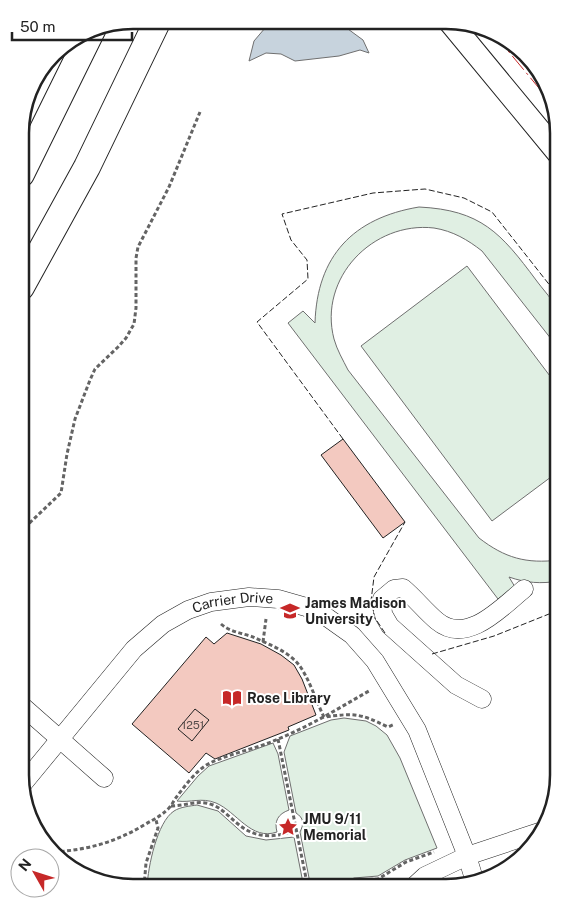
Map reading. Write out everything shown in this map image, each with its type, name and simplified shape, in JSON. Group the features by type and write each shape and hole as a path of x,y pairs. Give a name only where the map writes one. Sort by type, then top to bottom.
{"highway":[{"path":"29,272 87,167 154,29"},
{"path":"29,158 87,40"}],"main road":[{"path":"456,30 550,143"}],"street":[{"path":"482,699 456,685 390,626 383,614 382,599 394,589 403,588 438,622 452,630 468,628 488,618 524,589"},
{"name":"Carrier Drive","path":"29,776 134,649 176,616 211,602 235,598 269,598 297,604 315,611 344,629 359,642 375,661 417,730 473,875"},
{"path":"29,712 104,778"},
{"path":"422,879 467,856 532,834"}],"path":[{"path":"29,523 61,493 75,419 90,380 95,369 126,338 134,324 138,247 169,187 200,112"},
{"path":"263,642 266,619"},
{"path":"222,624 227,629 263,642 285,654 299,665 324,717"},
{"path":"62,851 93,848 114,841 156,820 171,806 197,773 209,764 278,740 324,717 369,691"},
{"path":"324,717 352,714 368,717 388,727 395,724"},
{"path":"278,740 306,879"},
{"path":"171,806 198,802 215,806 249,832 258,836 268,837 296,830"},
{"path":"145,879 146,862 158,828 156,820"},
{"path":"368,879 378,878 406,862 438,850"}],"green space":[{"path":"419,207 459,213 474,219 488,227 512,249 550,297 550,338 482,251 448,231 434,228 412,228 390,234 371,244 355,258 343,275 334,295 331,316 334,339 348,370 479,538 507,555 516,558 550,561 550,582 521,581 509,577 515,587 498,599 288,323 303,311 315,323 317,299 331,260 343,244 358,231 375,220 396,212"},
{"path":"467,266 550,376 550,478 492,521 361,346"},
{"path":"344,718 366,721 387,735 400,758 437,848 405,860 378,876 352,879 309,879 300,832 302,821 301,817 296,813 284,752 290,736 331,720"},
{"path":"273,743 278,754 289,810 278,818 276,824 277,832 259,833 224,807 211,801 177,801 209,766"},
{"path":"197,805 218,811 246,836 266,840 294,837 302,879 148,879 158,835 168,817 174,811"}],"shaded area":[{"path":"264,29 348,29 363,40 369,53 360,50 339,56 295,61 281,54 266,53 249,61 254,41"}],"building":[{"path":"343,439 405,522 383,538 321,455"},
{"name":"Rose Library","path":"227,633 261,644 294,665 302,679 316,715 288,727 289,730 215,759 206,753 189,773 132,724 206,637 214,644"},
{"path":"195,709 209,720 192,741 178,729"}],"fence":[{"path":"343,439 257,322 308,279 307,260 291,240 282,214 373,193 425,189 464,198 492,212 550,286"},
{"path":"385,633 375,618 371,601 374,577 405,522"},
{"path":"432,654 494,636 550,614"}],"power":[{"path":"505,48 540,90"}],"place":[{"name":"James Madison University","path":"290,611"},
{"name":"Rose Library","path":"232,698"},
{"name":"JMU 9/11 Memorial","path":"288,827"}]}
